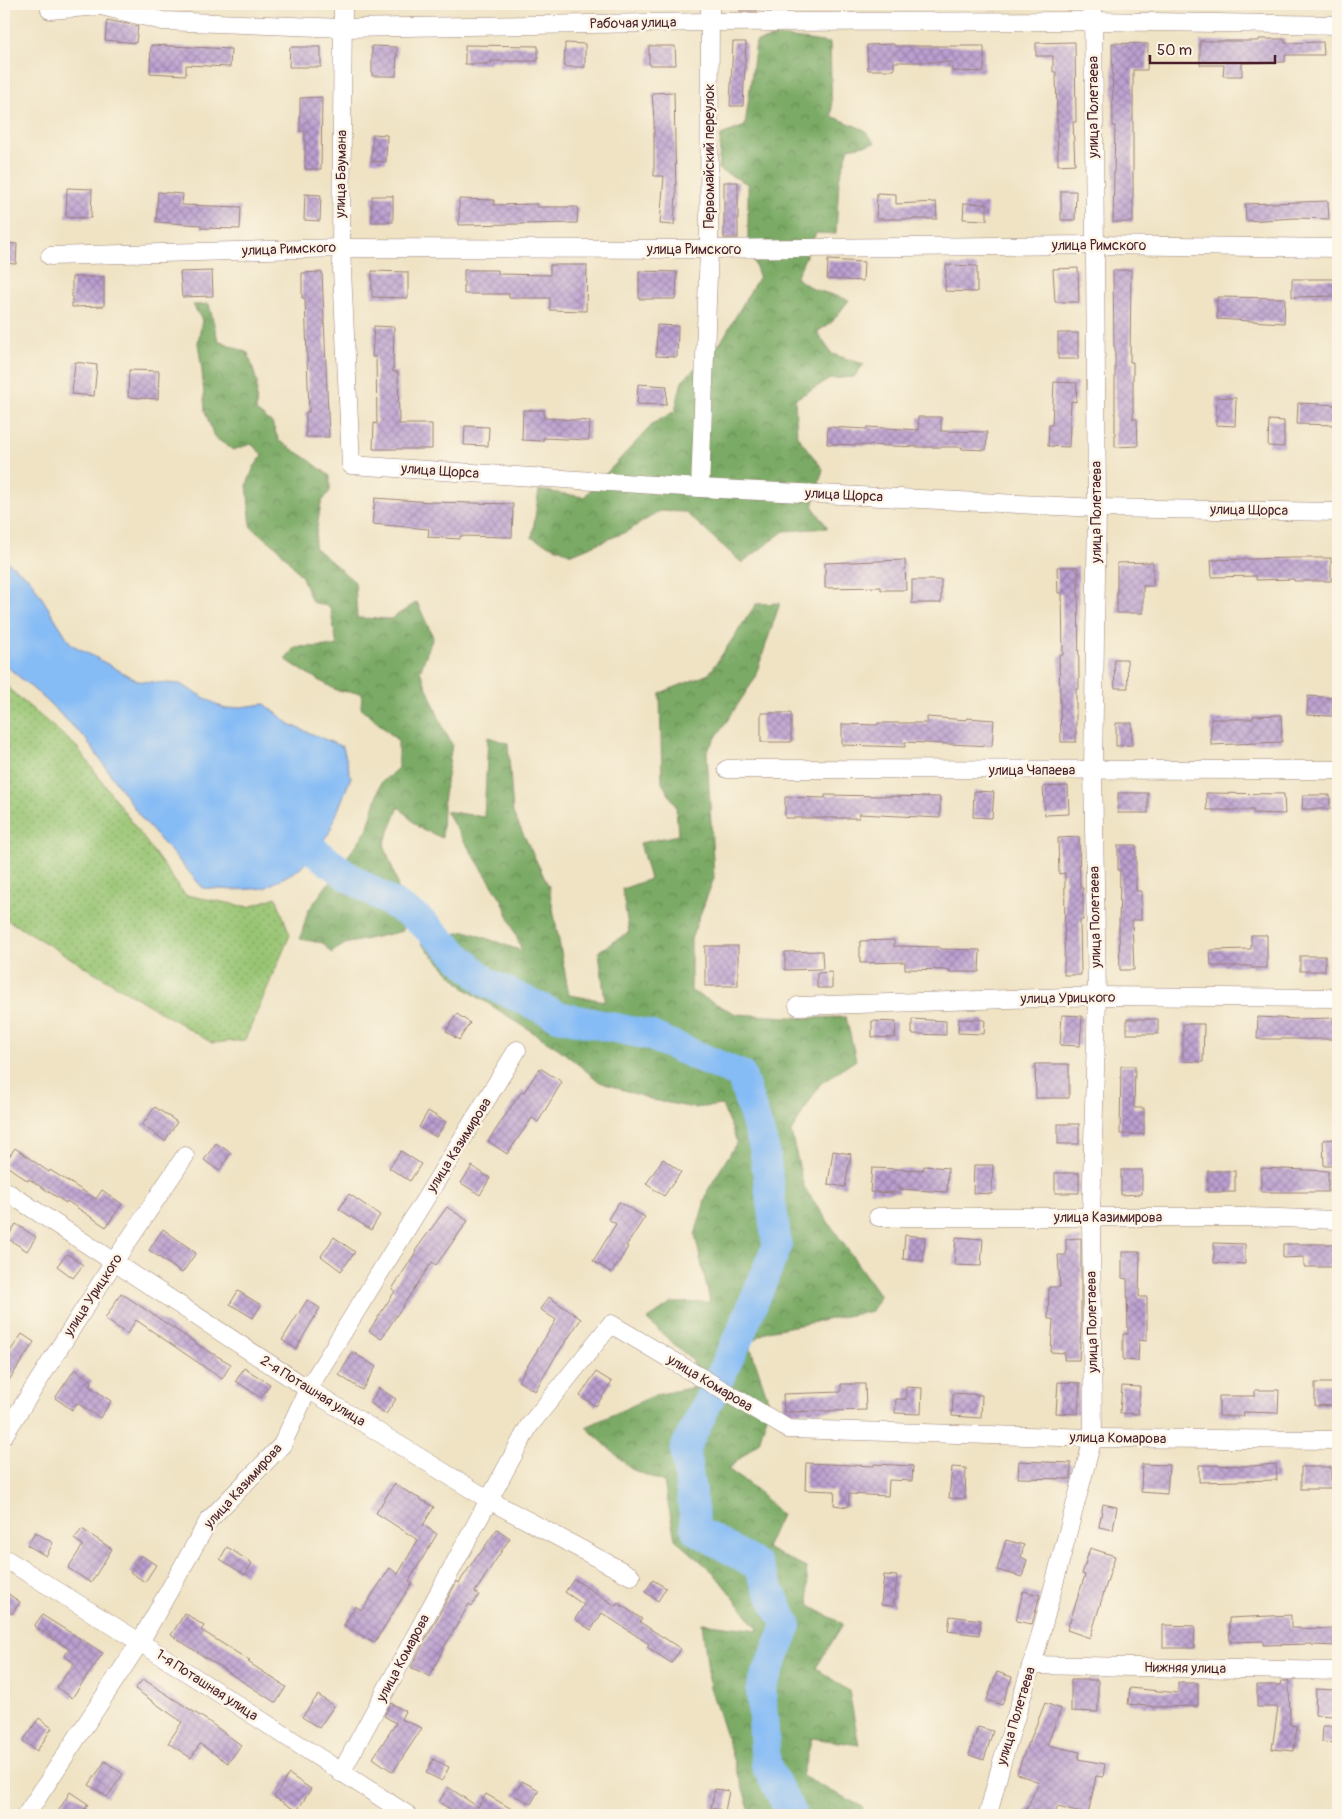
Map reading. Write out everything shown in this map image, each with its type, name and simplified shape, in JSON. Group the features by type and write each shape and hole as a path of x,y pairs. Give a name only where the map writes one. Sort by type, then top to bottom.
{"street":[{"name":"улица Баумана","path":"343,4 341,248 351,465"},
{"name":"Первомайский переулок","path":"700,488 709,249 710,4"},
{"name":"улица Полетаева","path":"988,1815 1093,1438 1092,1218 1097,996 1093,770 1097,508 1093,4"},
{"name":"Рабочая улица","path":"50,10 101,6 163,21 343,28 709,22 1092,22 1338,25"},
{"name":"улица Римского","path":"50,256 341,248 709,249 1094,245 1338,248"},
{"name":"улица Щорса","path":"351,465 700,488 1097,508 1338,512"},
{"name":"улица Чапаева","path":"726,769 1338,770"},
{"name":"улица Урицкого","path":"798,1006 1097,996 1338,998"},
{"name":"улица Казимирова","path":"26,1815 140,1642 209,1520 282,1445 308,1389 517,1050"},
{"name":"улица Урицкого","path":"4,1435 114,1262 185,1156"},
{"name":"2-я Поташная улица","path":"4,1190 308,1389 489,1500 632,1576"},
{"name":"улица Казимирова","path":"878,1217 1248,1217 1338,1220"},
{"name":"улица Комарова","path":"341,1773 529,1426 611,1324 788,1429 1093,1438 1338,1440"},
{"name":"1-я Поташная улица","path":"4,1558 140,1642 408,1815"},
{"name":"Нижняя улица","path":"1031,1665 1338,1671"}],"green space":[{"path":"780,36 830,43 832,116 865,130 875,143 849,148 839,179 836,234 816,233 796,278 813,289 849,300 832,322 817,332 832,354 864,364 854,377 830,379 795,399 797,436 823,469 813,507 828,528 784,531 742,563 685,512 660,511 626,532 572,554 532,538 539,490 584,497 654,423 675,411 682,381 721,342 759,276 748,243 748,184 718,169 721,135 745,126 756,42"},
{"path":"209,304 218,340 248,353 257,382 256,411 272,423 279,441 305,457 330,476 330,491 321,503 314,547 355,582 357,618 391,619 417,602 433,637 420,671 444,730 452,744 443,802 442,838 418,827 399,807 384,844 397,882 403,931 345,944 331,953 323,943 300,939 308,911 367,830 381,783 398,768 398,741 361,708 362,693 338,691 285,659 295,647 337,646 330,607 312,602 302,577 278,548 251,527 247,484 254,467 263,455 251,444 233,450 214,437 205,411 198,343 202,320 193,305"},
{"path":"780,603 754,680 707,751 714,878 691,939 691,991 736,1014 806,1018 846,1017 856,1060 820,1084 791,1132 804,1187 880,1296 872,1311 768,1331 749,1343 770,1405 759,1442 728,1469 758,1491 781,1515 766,1548 806,1568 810,1606 843,1624 816,1668 849,1691 859,1745 812,1738 802,1776 863,1807 860,1815 753,1815 749,1808 710,1687 702,1623 759,1630 713,1572 675,1539 664,1482 631,1469 586,1427 655,1395 695,1387 693,1361 647,1320 672,1303 710,1302 695,1235 708,1190 737,1142 722,1105 694,1108 653,1100 600,1082 559,1049 464,988 421,943 466,931 522,951 502,900 445,811 484,817 488,737 508,743 513,813 549,887 569,995 605,1001 599,951 629,932 622,889 650,879 640,843 678,835 676,806 662,783 660,693 709,674 756,604"},
{"path":"4,681 10,690 77,747 185,895 249,907 276,897 290,935 245,1040 212,1043 4,918"}],"water":[{"path":"4,559 30,579 71,644 138,681 180,684 225,709 265,704 291,725 343,747 351,777 329,833 301,868 265,888 236,890 203,888 142,819 85,738 46,700 4,664"}],"building":[{"path":"740,4 757,4 757,11 740,11"},
{"path":"107,20 138,26 136,43 105,40"},
{"path":"1259,39 1285,39 1285,43 1323,42 1324,55 1285,55 1285,62 1242,63 1242,76 1223,76 1224,65 1200,65 1200,41 1259,41"},
{"path":"733,42 746,42 743,106 730,106"},
{"path":"1075,42 1076,122 1073,122 1075,164 1058,165 1056,72 1053,72 1053,56 1036,56 1036,43"},
{"path":"565,43 585,44 585,67 564,67"},
{"path":"1112,43 1148,44 1147,70 1133,70 1133,222 1113,222 1115,126 1113,126"},
{"path":"894,44 894,46 984,46 984,72 952,71 952,62 894,62 894,70 868,70 867,45"},
{"path":"151,45 231,49 230,67 186,65 186,75 150,73"},
{"path":"465,45 538,46 538,61 491,61 491,64 465,64"},
{"path":"372,46 397,47 396,76 372,76"},
{"path":"649,46 675,46 676,65 649,65"},
{"path":"290,47 321,47 321,67 289,67"},
{"path":"674,92 676,195 674,225 660,224 664,176 654,176 652,93"},
{"path":"322,97 321,169 305,169 305,131 300,131 300,98"},
{"path":"373,134 387,135 386,162 371,161"},
{"path":"724,182 738,182 738,238 724,238"},
{"path":"67,188 92,189 91,218 66,217"},
{"path":"1061,191 1076,191 1075,220 1061,220"},
{"path":"158,192 183,194 182,205 241,207 240,229 201,228 201,225 156,222"},
{"path":"877,193 896,194 896,204 936,202 937,219 876,219"},
{"path":"305,194 321,195 320,221 304,220"},
{"path":"372,196 393,196 393,222 372,222"},
{"path":"459,199 494,200 494,205 537,204 537,207 578,207 577,223 459,225"},
{"path":"1328,201 1329,219 1296,218 1246,221 1245,204"},
{"path":"964,203 987,204 987,220 963,219"},
{"path":"4,243 17,244 16,264 4,263"},
{"path":"828,260 864,262 863,281 827,279"},
{"path":"550,265 587,265 586,311 550,310 550,298 509,298 509,294 464,294 464,270 498,270 498,274 550,275"},
{"path":"946,265 977,266 977,292 945,291"},
{"path":"1078,268 1079,302 1055,302 1053,269"},
{"path":"1113,270 1131,270 1130,362 1133,362 1133,419 1137,419 1138,446 1115,447"},
{"path":"212,271 213,296 182,297 180,272"},
{"path":"372,271 408,272 408,298 372,297"},
{"path":"639,271 677,272 676,299 639,299"},
{"path":"322,272 329,437 306,437 306,412 309,412 305,298 302,298 302,273"},
{"path":"72,277 104,277 104,306 72,307"},
{"path":"1292,279 1338,279 1338,296 1292,297"},
{"path":"1217,297 1285,298 1284,323 1217,319"},
{"path":"657,325 678,326 677,357 656,356"},
{"path":"374,326 394,327 393,372 398,372 399,424 432,424 432,449 373,449 374,423 377,424 376,357 372,357"},
{"path":"1058,333 1078,333 1078,359 1058,359"},
{"path":"75,362 97,365 94,396 72,394"},
{"path":"129,370 159,371 158,399 128,397"},
{"path":"1054,382 1077,383 1076,402 1071,401 1069,447 1048,446 1049,425 1052,425"},
{"path":"638,384 667,386 666,405 637,404"},
{"path":"1217,397 1236,398 1235,426 1216,425"},
{"path":"1298,403 1338,405 1338,425 1297,424"},
{"path":"523,410 544,410 544,418 590,421 589,440 543,438 543,441 522,440"},
{"path":"918,417 941,417 941,431 987,432 986,450 962,449 962,447 827,444 828,427 919,430"},
{"path":"1269,420 1284,421 1284,447 1268,446"},
{"path":"465,426 489,427 488,446 464,445"},
{"path":"375,498 431,502 513,504 512,537 460,536 460,539 428,537 429,529 372,524"},
{"path":"1331,558 1331,581 1294,581 1294,579 1256,580 1256,576 1212,577 1211,560"},
{"path":"905,560 906,590 881,590 881,587 825,588 825,563"},
{"path":"1153,562 1153,586 1143,586 1143,613 1117,613 1117,563"},
{"path":"1057,567 1078,567 1079,689 1076,689 1076,742 1061,742 1059,655 1063,655 1062,593 1058,593"},
{"path":"912,580 941,580 941,603 912,603"},
{"path":"1114,659 1127,659 1128,688 1115,688"},
{"path":"1308,696 1333,698 1332,716 1307,715"},
{"path":"761,713 791,713 791,742 761,742"},
{"path":"1281,715 1282,742 1211,745 1211,719 1253,719 1253,716"},
{"path":"927,717 994,720 992,746 905,742 905,747 842,745 842,724 927,723"},
{"path":"1116,723 1132,723 1132,745 1116,746"},
{"path":"1068,786 1069,814 1045,815 1043,787"},
{"path":"974,791 994,792 992,818 973,817"},
{"path":"1118,793 1148,793 1148,813 1118,813"},
{"path":"1206,793 1284,794 1285,814 1253,813 1253,810 1207,810"},
{"path":"825,795 940,797 940,818 859,814 859,818 785,818 785,797 825,798"},
{"path":"1303,795 1330,795 1330,809 1302,809"},
{"path":"1079,837 1080,888 1083,888 1083,920 1080,920 1081,975 1064,975 1065,873 1059,874 1058,838"},
{"path":"1118,845 1136,845 1136,891 1141,891 1141,920 1132,920 1134,970 1120,970 1120,870 1118,870"},
{"path":"1251,935 1267,935 1267,968 1211,966 1210,950 1251,949"},
{"path":"894,940 894,946 980,950 979,972 905,969 905,962 860,963 860,941"},
{"path":"705,946 738,946 738,986 705,986"},
{"path":"822,951 823,969 785,970 785,952"},
{"path":"1300,956 1325,956 1325,971 1300,971"},
{"path":"832,972 832,988 817,988 817,973"},
{"path":"457,1014 470,1023 459,1040 446,1031"},
{"path":"1062,1015 1082,1016 1080,1046 1060,1045"},
{"path":"1258,1017 1334,1018 1334,1039 1257,1039"},
{"path":"912,1019 946,1021 946,1035 912,1034"},
{"path":"959,1019 985,1020 984,1034 958,1033"},
{"path":"1127,1019 1158,1019 1158,1034 1127,1034"},
{"path":"872,1021 896,1022 895,1038 872,1037"},
{"path":"1183,1024 1204,1024 1203,1062 1183,1061"},
{"path":"1035,1064 1069,1064 1069,1098 1036,1098"},
{"path":"1121,1066 1135,1066 1134,1108 1144,1108 1144,1134 1120,1134"},
{"path":"540,1068 562,1082 538,1122 532,1118 507,1154 488,1141"},
{"path":"155,1107 177,1122 165,1141 142,1125"},
{"path":"428,1111 446,1122 436,1137 419,1127"},
{"path":"1058,1124 1079,1124 1079,1144 1058,1144"},
{"path":"1336,1139 1337,1166 1324,1166 1323,1140"},
{"path":"216,1143 231,1153 219,1171 204,1160"},
{"path":"15,1148 49,1172 50,1170 96,1199 102,1190 122,1204 106,1227 67,1201 66,1203 29,1179 28,1181 4,1164"},
{"path":"401,1151 421,1164 410,1181 389,1168"},
{"path":"833,1151 851,1154 845,1187 828,1184"},
{"path":"663,1159 681,1172 664,1196 646,1184"},
{"path":"974,1165 993,1165 992,1194 973,1193"},
{"path":"472,1166 490,1178 480,1195 461,1183"},
{"path":"924,1166 948,1168 947,1192 899,1189 899,1193 870,1192 872,1168 923,1170"},
{"path":"1261,1168 1328,1171 1328,1192 1261,1192"},
{"path":"1121,1170 1142,1170 1142,1194 1121,1195"},
{"path":"1208,1171 1235,1171 1235,1192 1208,1192"},
{"path":"1055,1173 1079,1173 1079,1193 1055,1193"},
{"path":"349,1194 380,1215 371,1230 339,1209"},
{"path":"619,1202 645,1217 626,1246 628,1247 612,1273 593,1261 616,1224 608,1219"},
{"path":"447,1207 468,1221 436,1265 432,1262 381,1339 369,1331 395,1291 392,1289 415,1251"},
{"path":"16,1224 36,1237 27,1251 7,1238"},
{"path":"163,1229 196,1253 182,1273 149,1250"},
{"path":"905,1235 925,1237 923,1261 903,1259"},
{"path":"334,1237 355,1252 341,1271 321,1256"},
{"path":"956,1237 983,1239 981,1266 954,1265"},
{"path":"1081,1238 1079,1360 1064,1360 1065,1353 1051,1352 1053,1319 1048,1319 1049,1287 1060,1287 1058,1255 1066,1255 1066,1239"},
{"path":"1214,1243 1245,1244 1245,1264 1214,1263"},
{"path":"1283,1244 1334,1244 1334,1267 1304,1267 1304,1257 1283,1258"},
{"path":"1122,1252 1140,1252 1139,1297 1147,1297 1147,1341 1139,1340 1138,1361 1123,1360 1123,1334 1128,1334 1127,1279 1122,1278"},
{"path":"67,1254 83,1265 73,1278 57,1266"},
{"path":"238,1291 261,1305 253,1318 230,1304"},
{"path":"121,1293 203,1348 231,1364 222,1379 136,1320 127,1334 105,1319"},
{"path":"549,1297 581,1319 535,1391 518,1381 556,1320 540,1309"},
{"path":"307,1300 320,1308 296,1349 282,1340"},
{"path":"22,1334 34,1342 4,1388 4,1360"},
{"path":"353,1352 376,1367 362,1390 339,1375"},
{"path":"244,1368 270,1384 261,1398 236,1381"},
{"path":"75,1369 92,1381 89,1386 111,1401 100,1418 77,1403 72,1410 55,1398"},
{"path":"596,1372 612,1382 596,1406 580,1396"},
{"path":"1058,1382 1080,1383 1078,1414 1056,1413"},
{"path":"1315,1383 1336,1383 1336,1405 1315,1406"},
{"path":"841,1384 865,1384 866,1410 784,1412 783,1394 841,1392"},
{"path":"1122,1386 1140,1387 1138,1414 1120,1413"},
{"path":"906,1387 922,1388 921,1414 895,1413 896,1399 906,1399"},
{"path":"379,1388 396,1399 386,1414 370,1403"},
{"path":"1255,1390 1279,1390 1278,1413 1243,1412 1244,1416 1219,1416 1219,1396 1255,1396"},
{"path":"953,1393 982,1395 981,1418 952,1416"},
{"path":"1019,1461 1071,1463 1071,1479 1018,1478"},
{"path":"806,1463 913,1466 912,1481 889,1480 888,1496 849,1494 848,1507 834,1505 835,1491 805,1490"},
{"path":"1142,1464 1169,1465 1167,1494 1141,1492"},
{"path":"1276,1464 1277,1480 1199,1482 1199,1465 1252,1466"},
{"path":"952,1467 966,1468 965,1499 949,1498"},
{"path":"1301,1467 1331,1467 1331,1489 1301,1489"},
{"path":"394,1484 434,1507 423,1525 437,1534 409,1581 412,1583 374,1643 344,1625 355,1606 362,1610 390,1568 398,1574 418,1540 376,1513"},
{"path":"1103,1504 1117,1507 1113,1530 1099,1527"},
{"path":"82,1529 112,1549 91,1583 68,1568 83,1545 74,1539"},
{"path":"497,1529 510,1538 475,1592 479,1595 472,1606 469,1604 441,1653 430,1677 411,1667 457,1581 459,1583"},
{"path":"35,1532 53,1543 46,1556 27,1545"},
{"path":"1006,1540 1024,1545 1021,1557 1027,1560 1022,1577 997,1570"},
{"path":"227,1547 252,1563 245,1575 220,1559"},
{"path":"1090,1548 1115,1556 1090,1638 1067,1630 1085,1575 1082,1574"},
{"path":"141,1555 156,1565 145,1582 130,1572"},
{"path":"884,1575 897,1576 894,1606 881,1605"},
{"path":"574,1579 616,1606 618,1603 642,1619 640,1622 681,1649 671,1663 647,1647 649,1644 602,1613 591,1630 575,1619 584,1605 565,1592"},
{"path":"653,1580 666,1588 658,1601 645,1592"},
{"path":"4,1591 20,1602 12,1614 4,1609"},
{"path":"1023,1591 1040,1595 1032,1624 1016,1621"},
{"path":"185,1613 204,1626 201,1630 250,1661 248,1662 286,1687 276,1703 171,1635"},
{"path":"42,1615 103,1653 72,1698 57,1687 74,1663 64,1656 69,1649 34,1626"},
{"path":"1291,1615 1291,1628 1338,1629 1338,1646 1312,1644 1263,1645 1263,1641 1230,1642 1229,1618"},
{"path":"950,1616 981,1620 979,1635 948,1631"},
{"path":"1163,1625 1195,1626 1194,1648 1163,1648"},
{"path":"997,1672 1012,1677 1002,1705 987,1700"},
{"path":"143,1679 241,1745 228,1763 200,1744 191,1758 168,1743 182,1722 135,1689"},
{"path":"1071,1680 1098,1680 1098,1712 1071,1711"},
{"path":"1281,1681 1289,1681 1290,1725 1297,1726 1294,1751 1272,1749 1278,1707 1257,1707 1257,1685 1280,1685"},
{"path":"1178,1683 1198,1683 1198,1706 1156,1707 1128,1704 1130,1688 1178,1693"},
{"path":"1316,1689 1336,1690 1334,1716 1315,1715"},
{"path":"318,1695 334,1706 319,1728 302,1717"},
{"path":"391,1703 405,1711 401,1719 422,1728 393,1772 373,1758 396,1723 384,1716"},
{"path":"1045,1703 1061,1709 1047,1745 1080,1752 1078,1759 1105,1764 1103,1777 1096,1776 1088,1815 1058,1807 1054,1815 1024,1815 1039,1782 1017,1774 1028,1742"},
{"path":"39,1718 52,1728 37,1751 23,1741"},
{"path":"1323,1726 1336,1726 1335,1743 1322,1742"},
{"path":"978,1727 993,1731 984,1760 969,1755"},
{"path":"433,1759 449,1767 442,1781 426,1773"},
{"path":"105,1761 123,1774 107,1797 89,1785"},
{"path":"289,1774 311,1789 297,1811 274,1797"},
{"path":"522,1781 539,1790 531,1804 514,1795"},
{"path":"448,1787 478,1807 486,1794 522,1815 459,1815 439,1802"},
{"path":"715,1789 729,1791 725,1811 711,1808"},
{"path":"70,1792 88,1804 81,1815 56,1815"}],"waterway":[{"path":"282,826 346,875 418,919 486,982 558,1016 649,1035 741,1075 764,1147 777,1246 739,1337 685,1449 696,1530 757,1565 787,1626 761,1688 766,1765 792,1815"}]}
